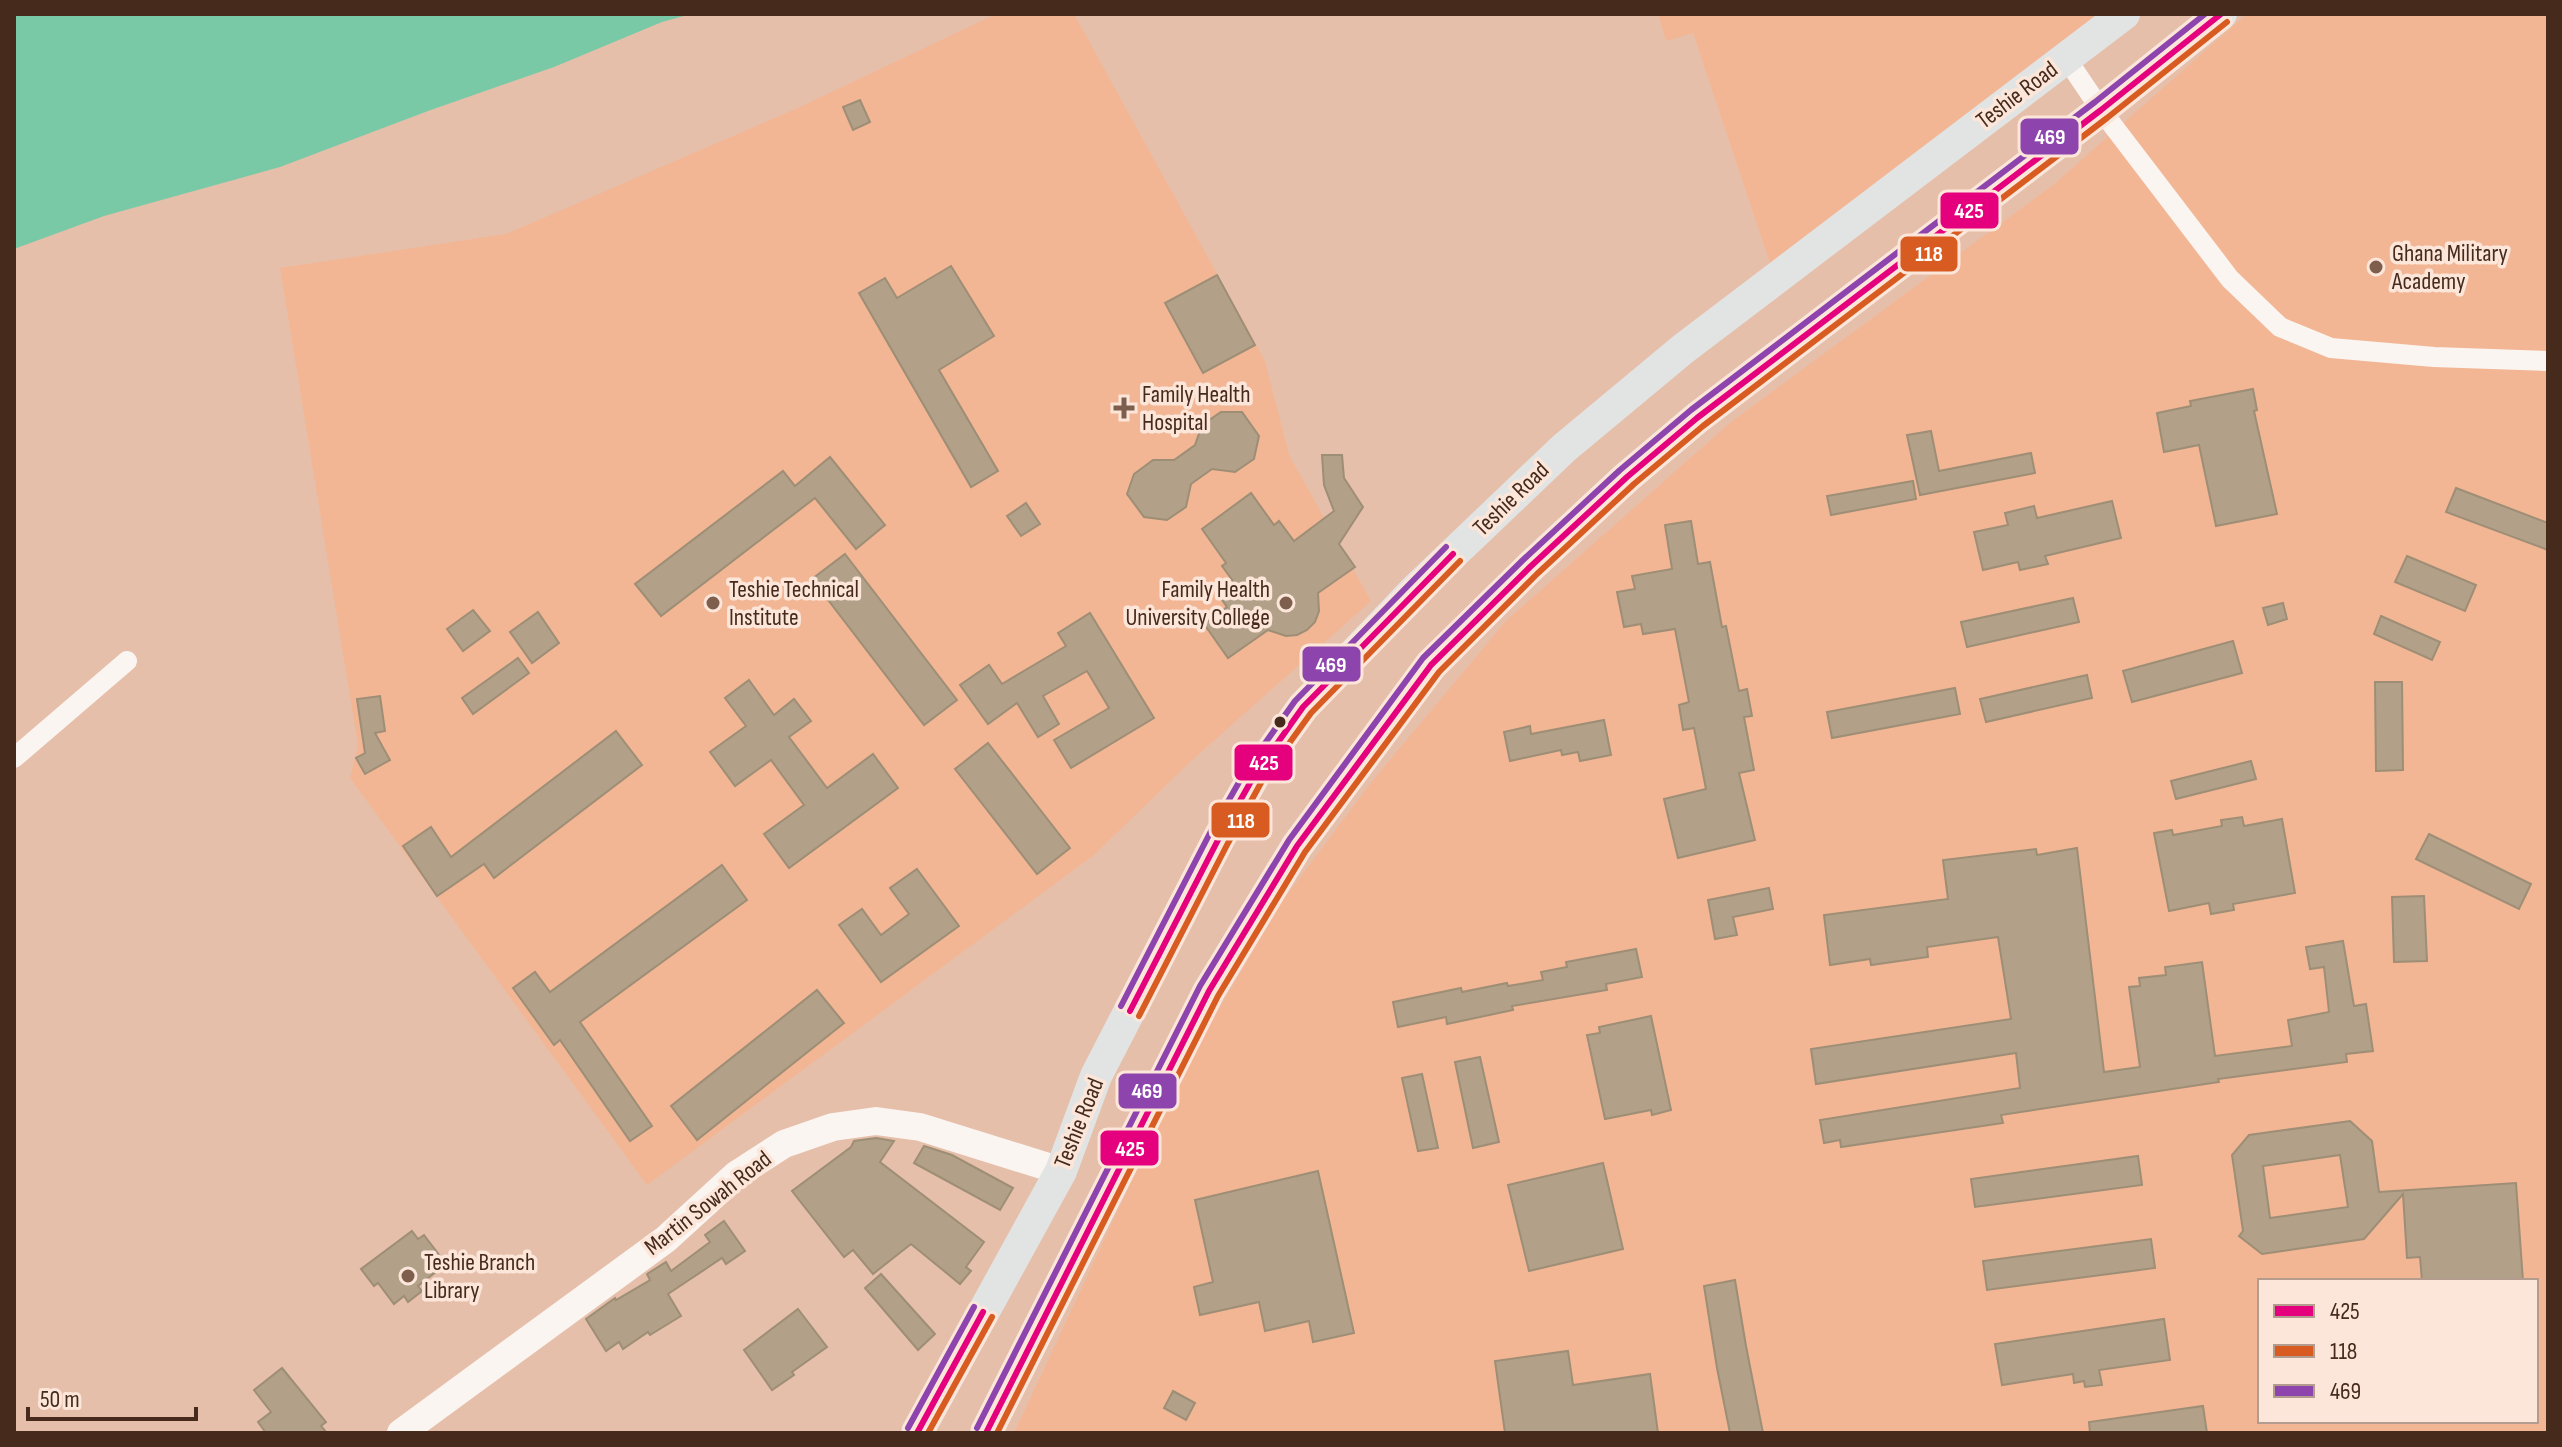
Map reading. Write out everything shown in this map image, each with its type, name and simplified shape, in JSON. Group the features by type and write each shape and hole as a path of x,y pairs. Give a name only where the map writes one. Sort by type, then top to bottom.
{"main road":[{"name":"Teshie Road","path":"917,1433 1061,1171 1096,1076 1219,838 1254,776 1303,707 1415,590 1564,448 1683,349 2124,14"},
{"path":"986,1433 1209,991 1297,846 1431,665 1595,507 1686,428 2101,110 2221,14"}],"street":[{"path":"2066,58 2101,110 2230,279 2280,327 2331,348 2434,357 2548,361"},
{"path":"14,758 127,661"},
{"name":"Martin Sowah Road","path":"401,1433 666,1239 736,1175 784,1144 833,1127 876,1121 920,1127 1061,1171"}],"shaded area":[{"path":"14,14 691,14 662,22 554,67 280,167 104,216 14,249"},
{"name":"Teshie Technical Institute","path":"996,14 1074,14 1265,361 1289,455 1371,601 1189,763 1094,855 647,1185 350,778 358,745 280,268 506,234 802,106"},
{"path":"1658,14 2098,14 1772,269 1693,33 1666,41"},
{"path":"2247,14 2548,14 2548,1433 1014,1433 1186,1065 1283,900 1373,780 1506,621 1731,422 2053,185"}],"building":[{"path":"860,100 870,122 853,130 843,107"},
{"path":"951,266 994,336 939,370 998,471 971,487 859,293 885,278 897,298"},
{"path":"1217,275 1255,345 1203,373 1165,303"},
{"path":"2253,389 2257,410 2254,411 2277,514 2216,526 2199,445 2164,452 2157,413 2191,406 2190,401"},
{"path":"1221,412 1242,412 1259,436 1254,459 1235,472 1212,469 1191,484 1186,507 1167,520 1144,517 1127,494 1134,474 1153,460 1174,460 1195,445 1202,425"},
{"path":"1931,431 1939,471 2031,453 2035,473 1920,495 1907,435"},
{"path":"1322,455 1342,455 1344,478 1363,507 1339,544 1355,567 1318,593 1319,611 1315,622 1307,630 1286,636 1268,630 1228,658 1204,624 1227,607 1222,600 1238,588 1222,566 1226,563 1202,529 1251,493 1274,525 1279,521 1294,541 1334,511 1324,485"},
{"path":"830,457 885,525 856,549 815,498 661,616 635,584 783,471 795,486"},
{"path":"1913,481 1916,499 1831,515 1827,496"},
{"path":"2456,488 2548,523 2548,550 2446,512"},
{"path":"2112,501 2121,538 2045,556 2048,564 2020,570 2018,562 1983,570 1974,532 2008,525 2005,513 2034,506 2037,518"},
{"path":"1026,503 1040,524 1021,536 1007,516"},
{"path":"1691,521 1698,564 1710,562 1722,627 1726,626 1739,691 1747,689 1752,716 1744,717 1754,770 1739,773 1755,840 1678,858 1664,799 1706,789 1694,728 1683,730 1679,705 1689,702 1675,629 1643,634 1641,624 1624,627 1617,592 1635,589 1632,576 1672,569 1665,525"},
{"path":"845,554 957,700 924,725 812,579"},
{"path":"2407,556 2476,585 2465,611 2395,582"},
{"path":"2073,598 2079,622 1967,647 1961,622"},
{"path":"2283,603 2287,619 2268,625 2263,608"},
{"path":"473,610 490,631 463,651 447,629"},
{"path":"538,612 559,643 532,663 510,632"},
{"path":"1090,613 1154,718 1071,768 1054,740 1109,708 1087,671 1043,696 1059,724 1038,737 1017,703 988,724 960,685 989,665 1002,684 1066,646 1058,633"},
{"path":"2381,616 2440,642 2432,660 2374,634"},
{"path":"2233,641 2242,673 2132,702 2123,671"},
{"path":"518,658 529,673 473,714 462,698"},
{"path":"2087,675 2092,698 1986,722 1980,699"},
{"path":"749,680 774,715 794,699 811,721 789,737 827,788 873,754 898,788 789,868 764,834 804,805 771,760 735,786 710,752 746,726 725,698"},
{"path":"2375,682 2402,682 2403,770 2376,771"},
{"path":"1955,688 1960,714 1832,738 1827,712"},
{"path":"380,696 385,731 375,733 390,760 365,774 356,758 365,753 357,699"},
{"path":"1604,720 1611,755 1580,761 1578,752 1562,755 1561,750 1510,761 1504,732 1530,726 1531,734"},
{"path":"616,731 642,765 494,878 484,864 437,896 403,846 431,827 451,857"},
{"path":"988,743 1070,848 1037,874 955,769"},
{"path":"2251,761 2256,779 2176,799 2171,781"},
{"path":"2242,817 2244,826 2282,819 2295,893 2233,904 2234,910 2211,914 2209,903 2169,911 2154,833 2172,830 2173,835 2222,826 2221,820"},
{"path":"2429,834 2531,884 2519,909 2416,859"},
{"path":"2077,848 2104,1072 2140,1067 2129,987 2140,986 2139,978 2166,975 2165,967 2202,962 2215,1056 2292,1046 2288,1020 2329,1012 2324,967 2310,969 2306,947 2343,941 2354,1006 2366,1004 2373,1051 2346,1054 2347,1062 2218,1079 2219,1082 2001,1115 2003,1123 1841,1147 1840,1140 1824,1143 1820,1120 2020,1088 2016,1053 1816,1084 1811,1049 2011,1019 1998,937 1927,947 1928,957 1871,965 1870,959 1830,965 1824,915 1948,899 1943,860 2036,849 2037,855"},
{"path":"722,865 747,900 580,1022 652,1126 630,1141 560,1040 554,1045 513,988 535,972 550,992"},
{"path":"917,869 959,926 881,982 839,925 862,909 881,935 909,914 890,888"},
{"path":"1769,888 1773,909 1733,917 1737,935 1715,939 1708,900"},
{"path":"2424,896 2427,961 2394,962 2392,897"},
{"path":"1636,949 1642,977 1606,984 1607,990 1512,1006 1513,1010 1447,1024 1446,1017 1398,1027 1393,1002 1461,988 1462,992 1543,980 1541,972 1567,967 1566,962"},
{"path":"817,990 844,1023 697,1140 671,1106"},
{"path":"1651,1016 1671,1110 1652,1115 1651,1110 1605,1119 1587,1035 1600,1033 1599,1027"},
{"path":"1480,1057 1499,1142 1473,1148 1455,1062"},
{"path":"1422,1074 1438,1148 1418,1151 1402,1078"},
{"path":"2350,1121 2372,1141 2379,1192 2516,1183 2523,1279 2422,1279 2420,1257 2407,1258 2403,1194 2364,1239 2262,1254 2239,1236 2243,1231 2232,1155 2249,1135","holes":["2340,1155 2348,1207 2270,1218 2263,1166"]},
{"path":"876,1138 894,1141 880,1162 984,1242 966,1267 971,1271 960,1284 911,1244 873,1274 853,1250 844,1257 792,1191 851,1147 854,1141"},
{"path":"924,1146 952,1155 1013,1188 1000,1210 914,1163"},
{"path":"2138,1156 2142,1185 1975,1207 1971,1179"},
{"path":"1603,1163 1623,1249 1529,1271 1508,1185"},
{"path":"1318,1171 1354,1333 1313,1342 1309,1321 1265,1331 1259,1302 1200,1315 1194,1287 1213,1282 1195,1200"},
{"path":"724,1221 745,1251 726,1264 722,1258 668,1294 681,1316 650,1335 648,1332 623,1349 619,1342 606,1351 586,1319 615,1298 650,1280 647,1274 666,1262 671,1271 710,1242 705,1235"},
{"path":"412,1231 418,1239 424,1235 446,1264 418,1286 422,1291 408,1302 404,1296 394,1304 378,1283 374,1286 361,1269"},
{"path":"2151,1239 2155,1268 1987,1290 1983,1261"},
{"path":"881,1274 935,1334 918,1350 865,1288"},
{"path":"1735,1280 1763,1433 1730,1433 1717,1368 1704,1286"},
{"path":"798,1309 827,1347 772,1390 744,1350"},
{"path":"2164,1319 2170,1360 2099,1370 2102,1385 2085,1387 2084,1381 2074,1383 2073,1374 2002,1385 1995,1344"},
{"path":"1568,1351 1573,1385 1650,1374 1658,1433 1505,1433 1495,1361"},
{"path":"282,1368 326,1422 321,1426 327,1433 266,1433 258,1422 271,1412 254,1390"},
{"path":"1173,1391 1195,1403 1186,1420 1164,1408"},
{"path":"2203,1406 2207,1433 2090,1433 2089,1422"}],"transit line":[{"name":"469","path":"977,1428 1200,986 1289,840 1423,658 1620,470 1691,410 2095,102 2205,14"},
{"name":"425","path":"986,1433 1209,991 1297,846 1431,665 1530,567 1627,477 1697,418 2101,110 2221,14"},
{"name":"118","path":"997,1433 1218,996 1305,852 1439,672 1537,574 1634,484 1703,426 2107,118 2227,22"},
{"name":"469","path":"1121,1006 1246,770 1295,701 1446,547"},
{"name":"425","path":"1130,1011 1254,776 1303,707 1453,554"},
{"name":"118","path":"1139,1016 1262,781 1311,713 1460,561"},
{"name":"469","path":"908,1428 974,1307"},
{"name":"425","path":"917,1433 983,1312"},
{"name":"118","path":"928,1433 992,1317"}],"place":[{"name":"Ghana Military Academy","path":"2376,267"},
{"name":"Family Health Hospital","path":"1124,408"},
{"name":"Teshie Technical Institute","path":"713,603"},
{"name":"Family Health University College","path":"1286,603"},
{"name":"Teshie Branch Library","path":"408,1276"}]}
